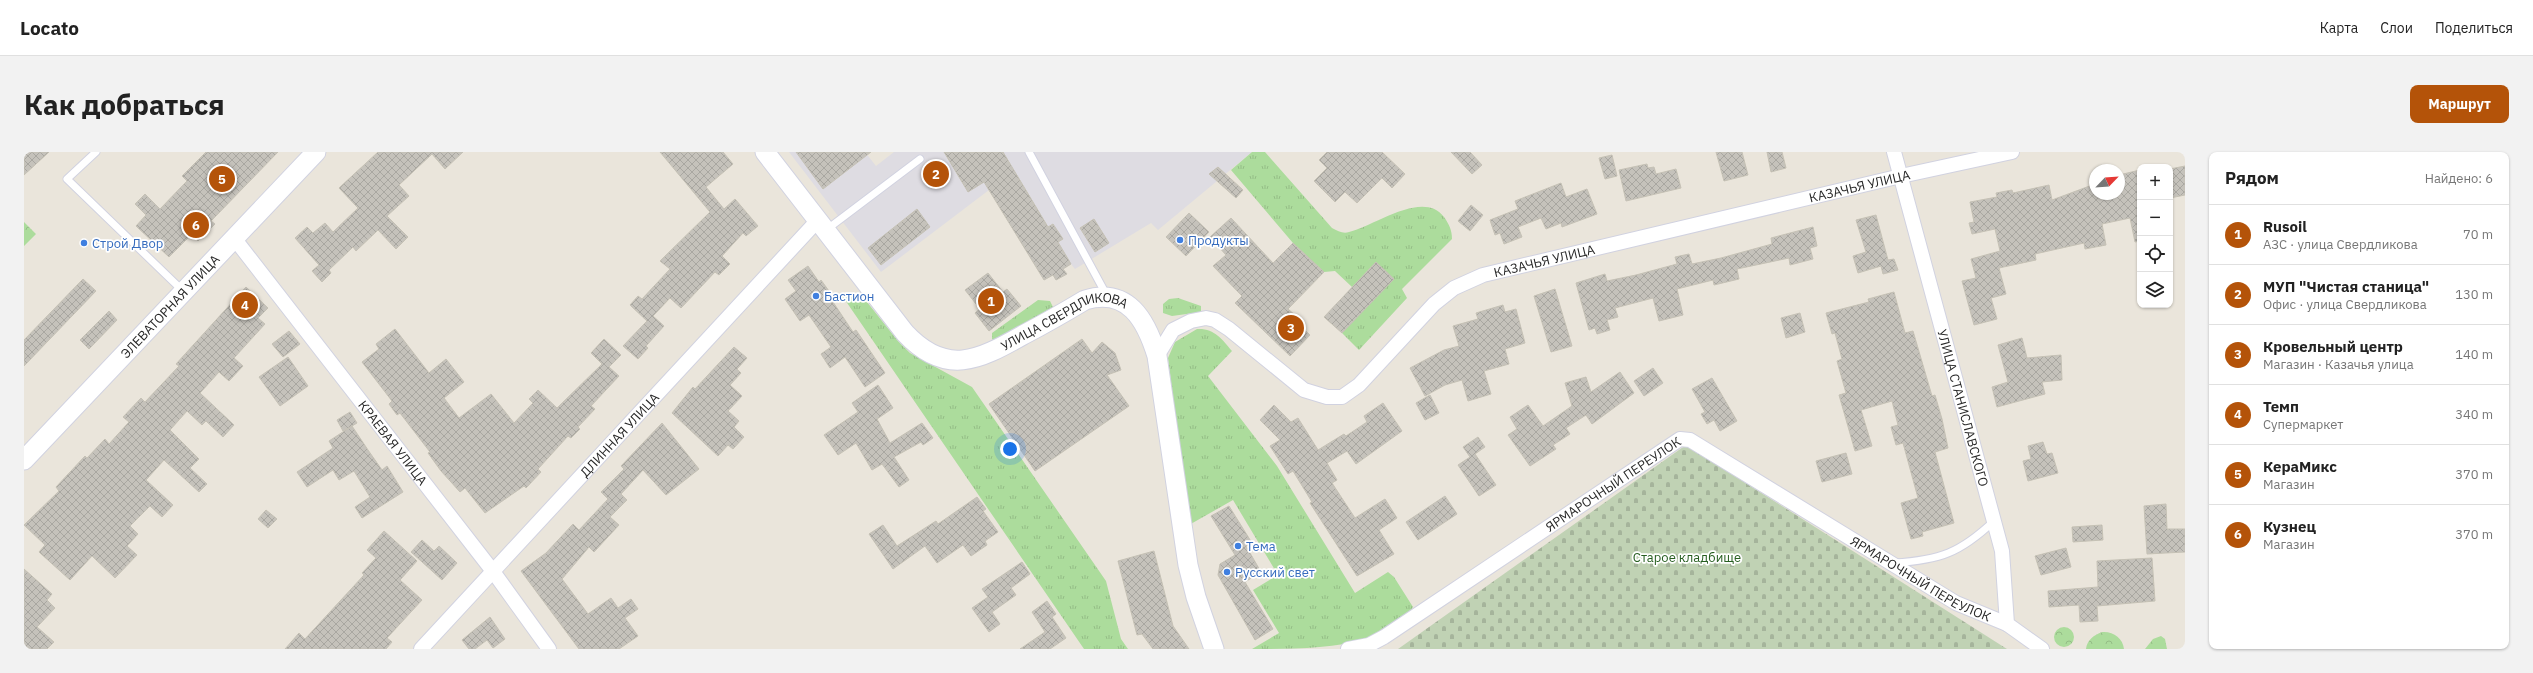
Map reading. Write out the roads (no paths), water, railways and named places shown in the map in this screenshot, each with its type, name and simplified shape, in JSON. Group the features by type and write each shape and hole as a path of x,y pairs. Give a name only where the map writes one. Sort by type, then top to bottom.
{"street":[{"name":"ЭЛЕВАТОРНАЯ УЛИЦА","path":"24,460 316,152"},
{"name":"УЛИЦА СВЕРДЛИКОВА","path":"765,152 905,333 922,349 937,356 966,360 988,355 1085,300 1107,296 1124,301 1133,310 1149,333 1157,356 1188,565 1196,597 1214,649"},
{"name":"УЛИЦА СТАНИСЛАВСКОГО","path":"1894,152 1994,521 2002,556 2007,624"},
{"name":"КАЗАЧЬЯ УЛИЦА","path":"1157,356 1173,330 1191,320 1206,318 1222,324 1304,390 1327,397 1342,397 1359,385 1434,304 1454,288 1483,275 1901,176 2012,152"},
{"name":"ДЛИННАЯ УЛИЦА","path":"421,649 492,570 822,226"},
{"name":"КРАЕВАЯ УЛИЦА","path":"234,238 492,570 549,649"},
{"name":"ЯРМАРОЧНЫЙ ПЕРЕУЛОК","path":"1348,649 1369,645 1384,637 1680,439 1690,440 1956,603 2007,624"},
{"path":"2007,624 2042,649"}],"lane":[{"path":"96,152 67,179 183,291"},
{"path":"1029,152 1107,296"},
{"path":"822,226 920,159"},
{"path":"1889,563 1927,560 1948,554 1971,542 1994,521"}],"place":[{"name":"МУП \"Чистая станица\"","path":"936,174"},
{"name":"КераМикс","path":"222,179"},
{"name":"Кузнец","path":"196,225"},
{"name":"Продукты","path":"1180,240"},
{"name":"Строй Двор","path":"84,243"},
{"name":"Бастион","path":"816,296"},
{"name":"Rusoil","path":"991,301"},
{"name":"Темп","path":"245,305"},
{"name":"Кровельный центр","path":"1291,328"},
{"name":"Тема","path":"1238,546"},
{"name":"Русский свет","path":"1227,572"}],"park label":[{"name":"Старое кладбище","path":"1687,557"}]}
